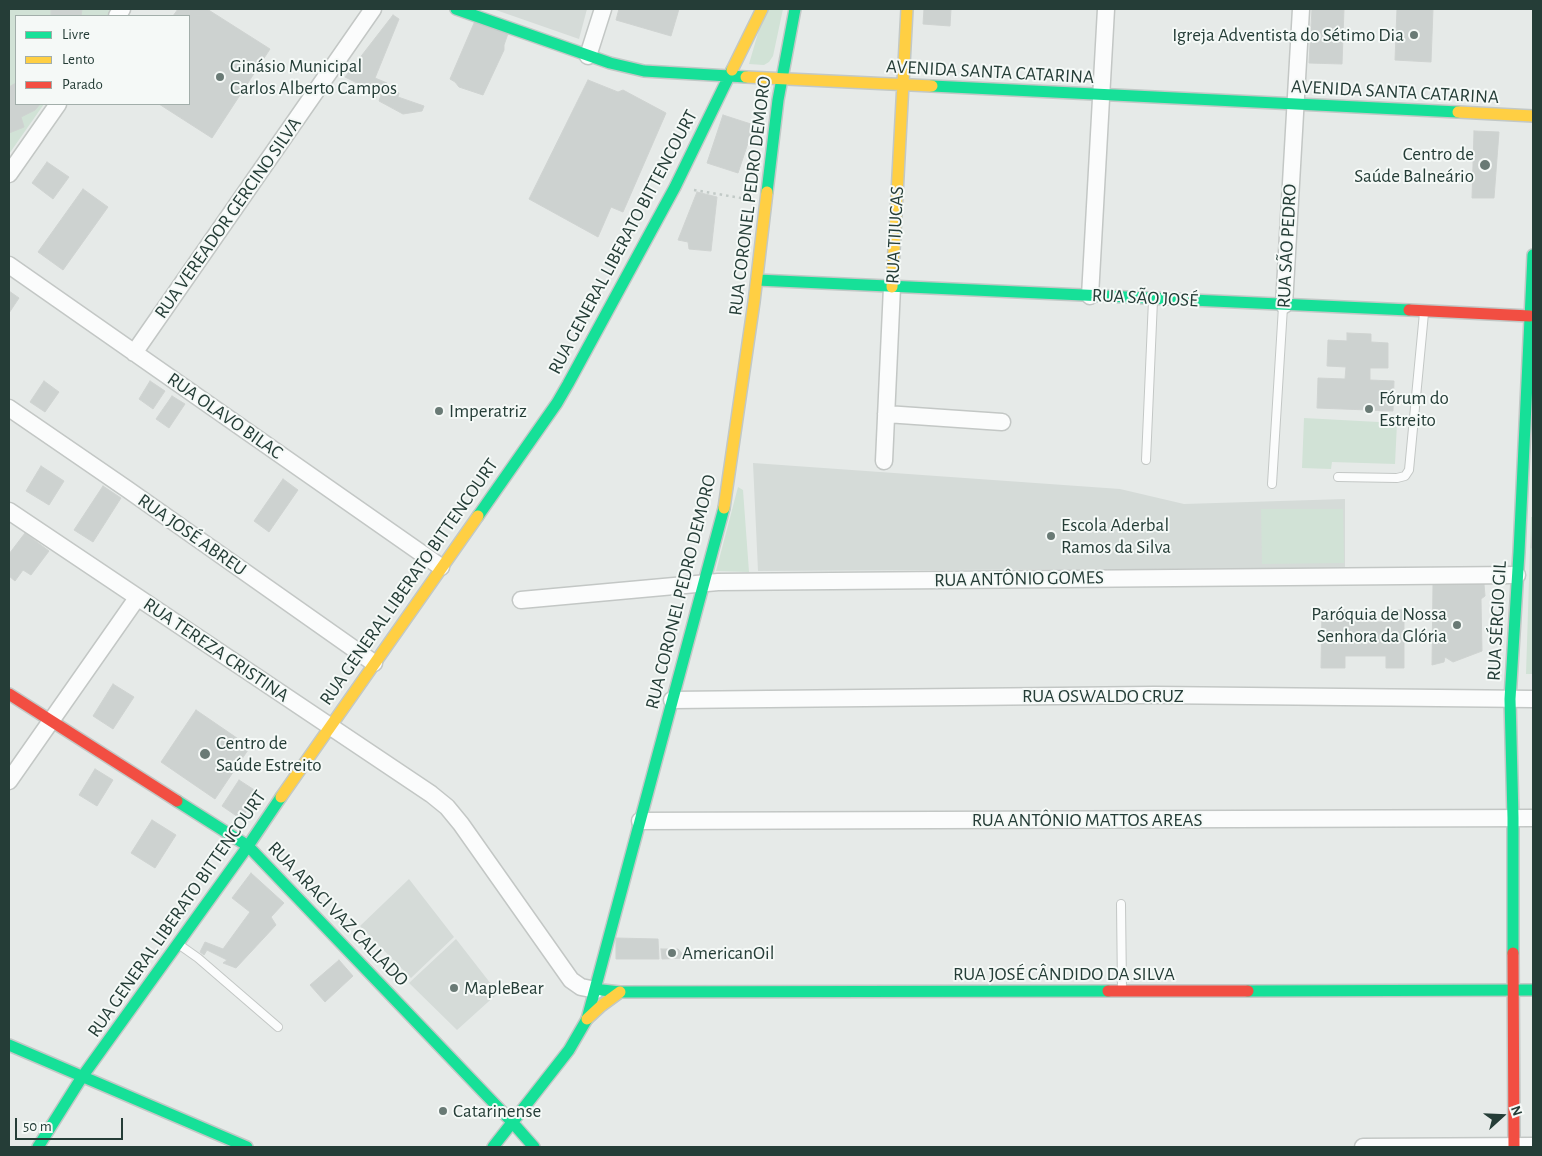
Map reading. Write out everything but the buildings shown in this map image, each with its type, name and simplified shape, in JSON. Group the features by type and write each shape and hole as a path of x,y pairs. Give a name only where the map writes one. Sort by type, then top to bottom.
{"main road":[{"name":"AVENIDA SANTA CATARINA","path":"456,9 610,64 644,71 781,80 1533,116"},
{"name":"RUA GENERAL LIBERATO BITTENCOURT","path":"38,1147 82,1077 248,846 557,403 675,187 762,9"},
{"name":"RUA CORONEL PEDRO DEMORO","path":"494,1147 568,1050 587,1019 704,583 728,480 757,280 781,80 795,9"},
{"name":"RUA TIJUCAS","path":"892,286 907,9"},
{"name":"RUA SÉRGIO GIL","path":"1514,1147 1513,818 1510,699 1518,575 1533,255"},
{"name":"RUA SÃO JOSÉ","path":"757,280 1531,316"},
{"name":"RUA ARACI VAZ CALLADO","path":"9,694 50,722 248,846 534,1147"},
{"name":"RUA JOSÉ CÂNDIDO DA SILVA","path":"596,990 620,992 1533,990"},
{"path":"587,1019 620,992"},
{"path":"9,1045 247,1147"}],"street":[{"name":"RUA VEREADOR GERCINO SILVA","path":"134,353 373,9"},
{"path":"588,56 603,9"},
{"path":"1090,296 1106,9"},
{"name":"RUA SÃO PEDRO","path":"1284,305 1301,9"},
{"path":"9,174 57,105"},
{"name":"RUA OLAVO BILAC","path":"9,265 441,567"},
{"name":"RUA TIJUCAS","path":"884,461 892,286"},
{"name":"RUA JOSÉ ABREU","path":"9,408 374,663"},
{"path":"886,414 1002,422"},
{"name":"RUA TEREZA CRISTINA","path":"9,511 432,794 462,824 571,980 581,987 596,990"},
{"name":"RUA ANTÔNIO GOMES","path":"521,600 704,583 1518,575"},
{"path":"9,781 137,598"},
{"name":"RUA OSWALDO CRUZ","path":"672,700 1154,695 1533,699"},
{"name":"RUA ANTÔNIO MATTOS AREAS","path":"640,821 1533,818"},
{"path":"1364,1147 1533,1146"}],"lane":[{"path":"1146,460 1153,298"},
{"name":"RUA SÃO PEDRO","path":"1272,484 1284,305"},
{"path":"1338,478 1397,478 1405,476 1409,470 1424,311"},
{"path":"1121,904 1122,991"},
{"path":"178,944 198,958 278,1027"}],"path":[{"path":"675,187 766,202"}],"shaded area":[{"path":"493,9 587,9 579,39"},
{"name":"Escola Aderbal Ramos da Silva","path":"753,463 1120,489 1184,504 1345,499 1345,568 758,571"},
{"path":"409,879 454,937 411,978 360,926"},
{"name":"MapleBear","path":"456,939 498,993 457,1030 409,983"}],"green space":[{"path":"9,9 112,9 108,15 15,15 15,105 43,105 9,154"},
{"path":"765,9 783,9 773,56 764,65 749,64"},
{"path":"1304,418 1397,423 1395,464 1332,462 1331,469 1302,468"},
{"path":"738,487 743,490 749,572 716,571"},
{"path":"1261,509 1343,509 1344,563 1262,564"},
{"path":"1531,517 1533,517 1533,674 1526,674"}],"traffic: fast":[{"path":"456,9 610,63 644,71 746,77"},
{"path":"767,192 778,100 795,9"},
{"path":"478,516 557,403 568,384 675,187 732,70"},
{"path":"932,86 1458,112"},
{"path":"1513,953 1513,818 1510,699 1533,255"},
{"path":"757,280 1409,310"},
{"path":"493,1147 569,1050 587,1019 724,508"},
{"path":"38,1147 82,1077 281,797"},
{"path":"177,801 248,846 512,1122"},
{"path":"602,990 620,992 1108,991"},
{"path":"1248,991 1533,990"},
{"path":"9,1045 247,1147"},
{"path":"512,1122 534,1147"}],"traffic: slow":[{"path":"732,70 762,9"},
{"path":"892,287 907,9"},
{"path":"746,77 932,86"},
{"path":"1458,112 1533,116"},
{"path":"724,508 754,302 767,192"},
{"path":"281,797 478,516"},
{"path":"587,1019 620,992"}],"traffic: jam":[{"path":"1409,310 1530,316"},
{"path":"9,694 177,801"},
{"path":"1513,953 1514,1147"},
{"path":"1108,991 1248,991"}],"place":[{"name":"Igreja Adventista do Sétimo Dia","path":"1414,35"},
{"name":"Ginásio Municipal Carlos Alberto Campos","path":"220,77"},
{"name":"Centro de Saúde Balneário","path":"1485,165"},
{"name":"Fórum do Estreito","path":"1369,409"},
{"name":"Imperatriz","path":"439,411"},
{"name":"Escola Aderbal Ramos da Silva","path":"1051,536"},
{"name":"Paróquia de Nossa Senhora da Glória","path":"1457,625"},
{"name":"Centro de Saúde Estreito","path":"205,754"},
{"name":"AmericanOil","path":"672,953"},
{"name":"MapleBear","path":"454,988"},
{"name":"Catarinense","path":"443,1111"}]}
